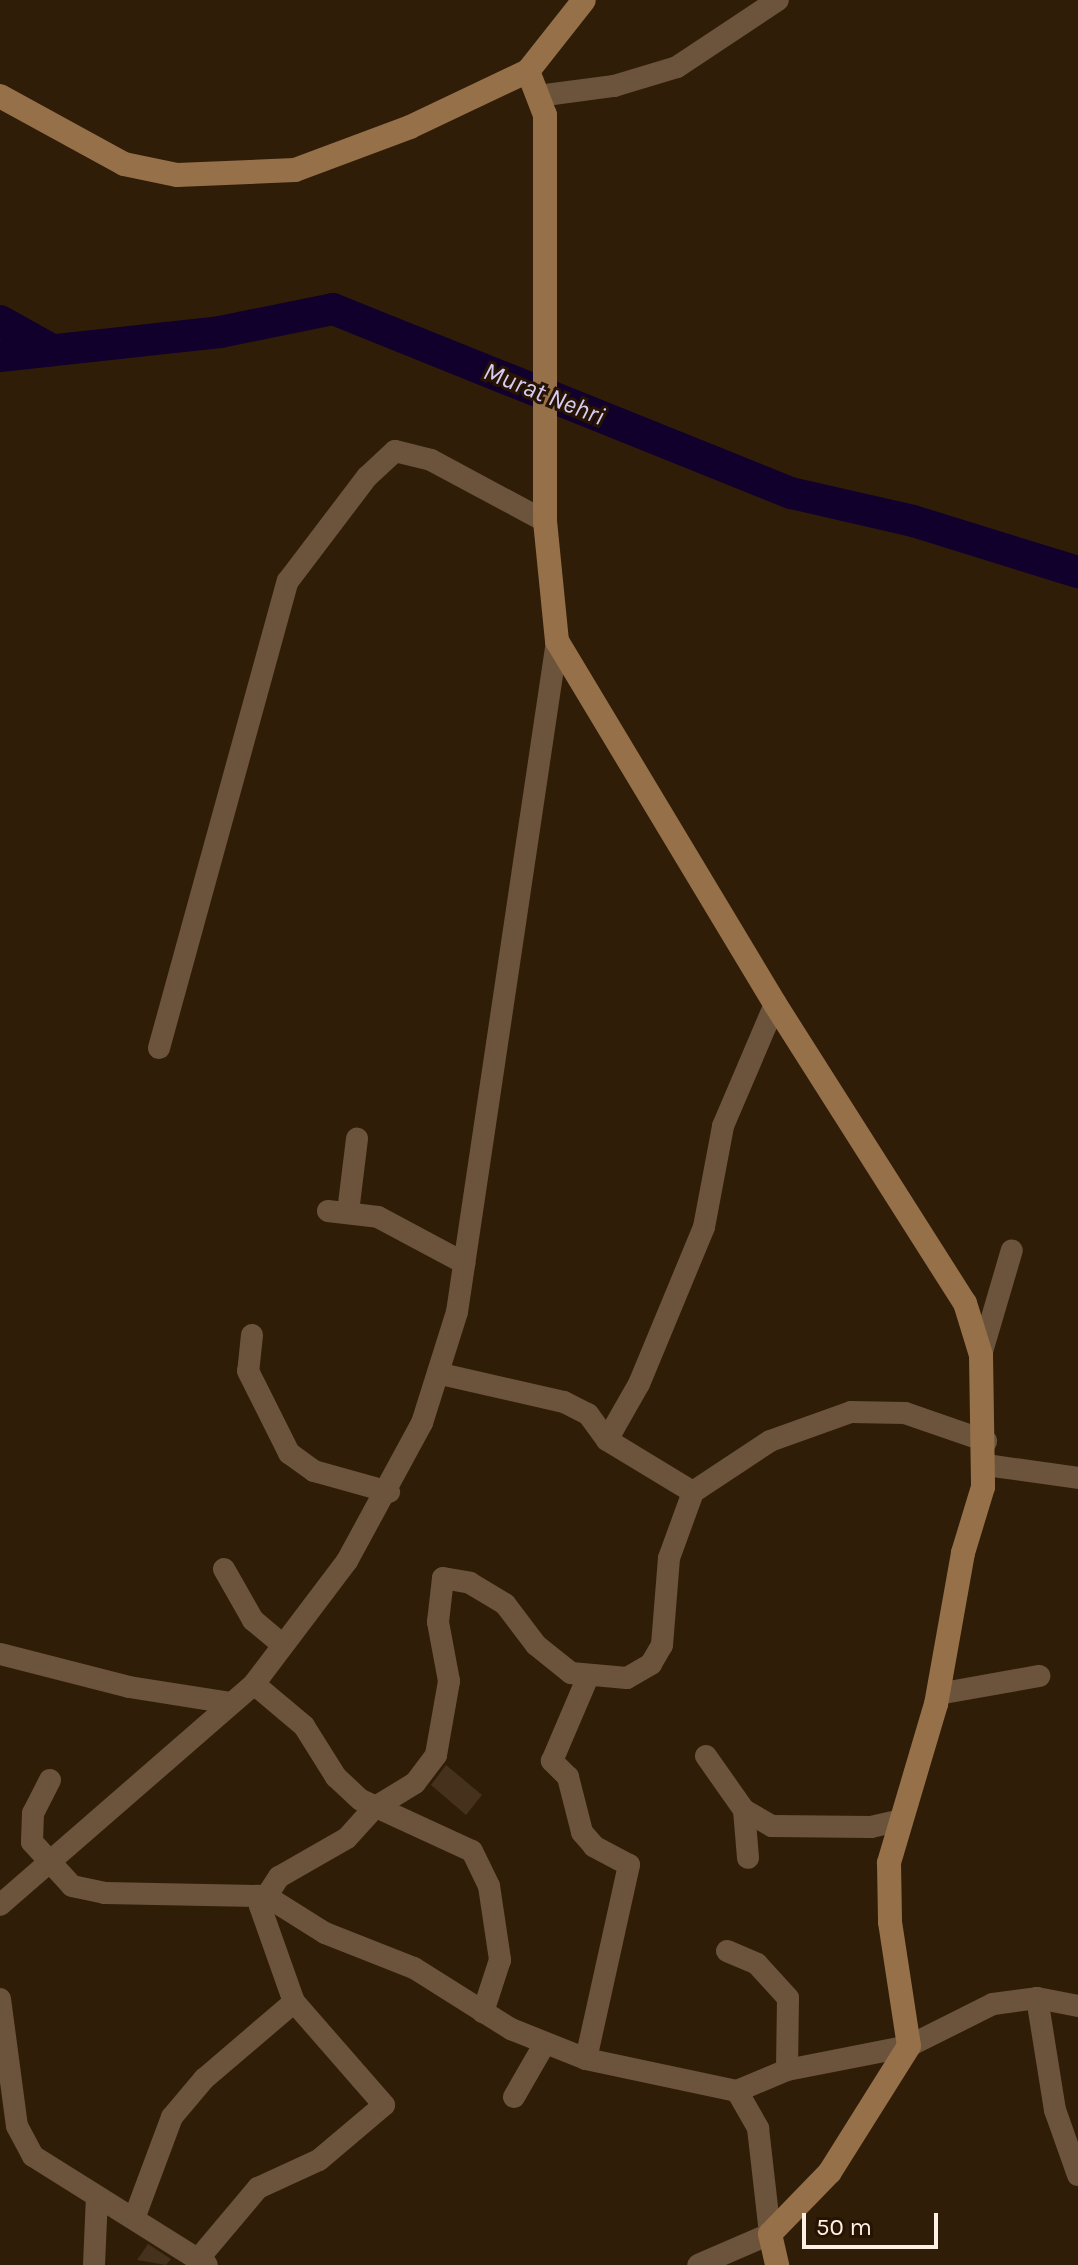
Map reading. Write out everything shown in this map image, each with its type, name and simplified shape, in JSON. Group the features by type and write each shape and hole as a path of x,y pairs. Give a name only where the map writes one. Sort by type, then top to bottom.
{"street":[{"path":"0,96 124,164 177,175 295,170 410,127 528,71 584,0"},
{"path":"538,96 614,86 677,67 778,0"},
{"path":"0,1905 49,1866 254,1684 347,1561 389,1492 441,1374 464,1263 557,641 545,521 549,470 545,115 528,71"},
{"path":"159,1048 288,581 367,477 395,451 431,460 545,521"},
{"path":"557,641 775,1004 965,1303 981,1355 986,1453 963,1553 938,1694 898,1821 888,1900 909,2046 830,2172 770,2234 698,2265"},
{"path":"607,1440 639,1384 704,1227 723,1126 775,1004"},
{"path":"357,1139 338,1212 404,1228 464,1263"},
{"path":"981,1355 1012,1250"},
{"path":"252,1335 248,1371 289,1453 314,1471 389,1492"},
{"path":"441,1374 564,1402 588,1414 607,1440 693,1492"},
{"path":"0,1999 12,2102 24,2142 48,2171 135,2216 203,2262 258,2188 319,2160 384,2105 294,2002 263,1918 266,1896 301,1859 347,1838 374,1808 415,1783 443,1739 449,1681 438,1622 443,1578 470,1583 505,1604 536,1645 587,1679 627,1678 657,1655 669,1558 693,1492 770,1441 851,1412 905,1413 986,1453 1078,1478"},
{"path":"224,1569 253,1620 283,1645"},
{"path":"0,1654 129,1687 230,1703"},
{"path":"938,1694 1039,1676"},
{"path":"586,2059 629,1865 594,1846 582,1832 568,1777 552,1761 587,1679"},
{"path":"254,1684 291,1712 336,1777 374,1808 456,1840 482,1867 500,1960 483,2012"},
{"path":"706,1756 744,1810 748,1858"},
{"path":"50,1780 30,1827 49,1866 72,1886 105,1893 266,1896 325,1933 414,1968 483,2012 545,2043 586,2059 737,2091 787,2070 909,2046 993,2004 1037,1998 1078,2006"},
{"path":"744,1810 788,1829 898,1821"},
{"path":"727,1951 757,1964 788,1998 787,2070"},
{"path":"1037,1998 1055,2110 1078,2175"},
{"path":"135,2216 172,2117 204,2079 294,2002"},
{"path":"514,2097 545,2043"},
{"path":"737,2091 758,2128 770,2234 777,2265"},
{"path":"94,2265 97,2197"}],"building":[{"path":"446,1765 482,1795 466,1815 431,1785"},
{"path":"148,2244 171,2259 166,2265 137,2260"}],"waterway":[{"name":"Murat Nehri","path":"0,356 220,332 333,309 791,493 913,521 1078,572"},
{"path":"0,321 52,350"}]}
